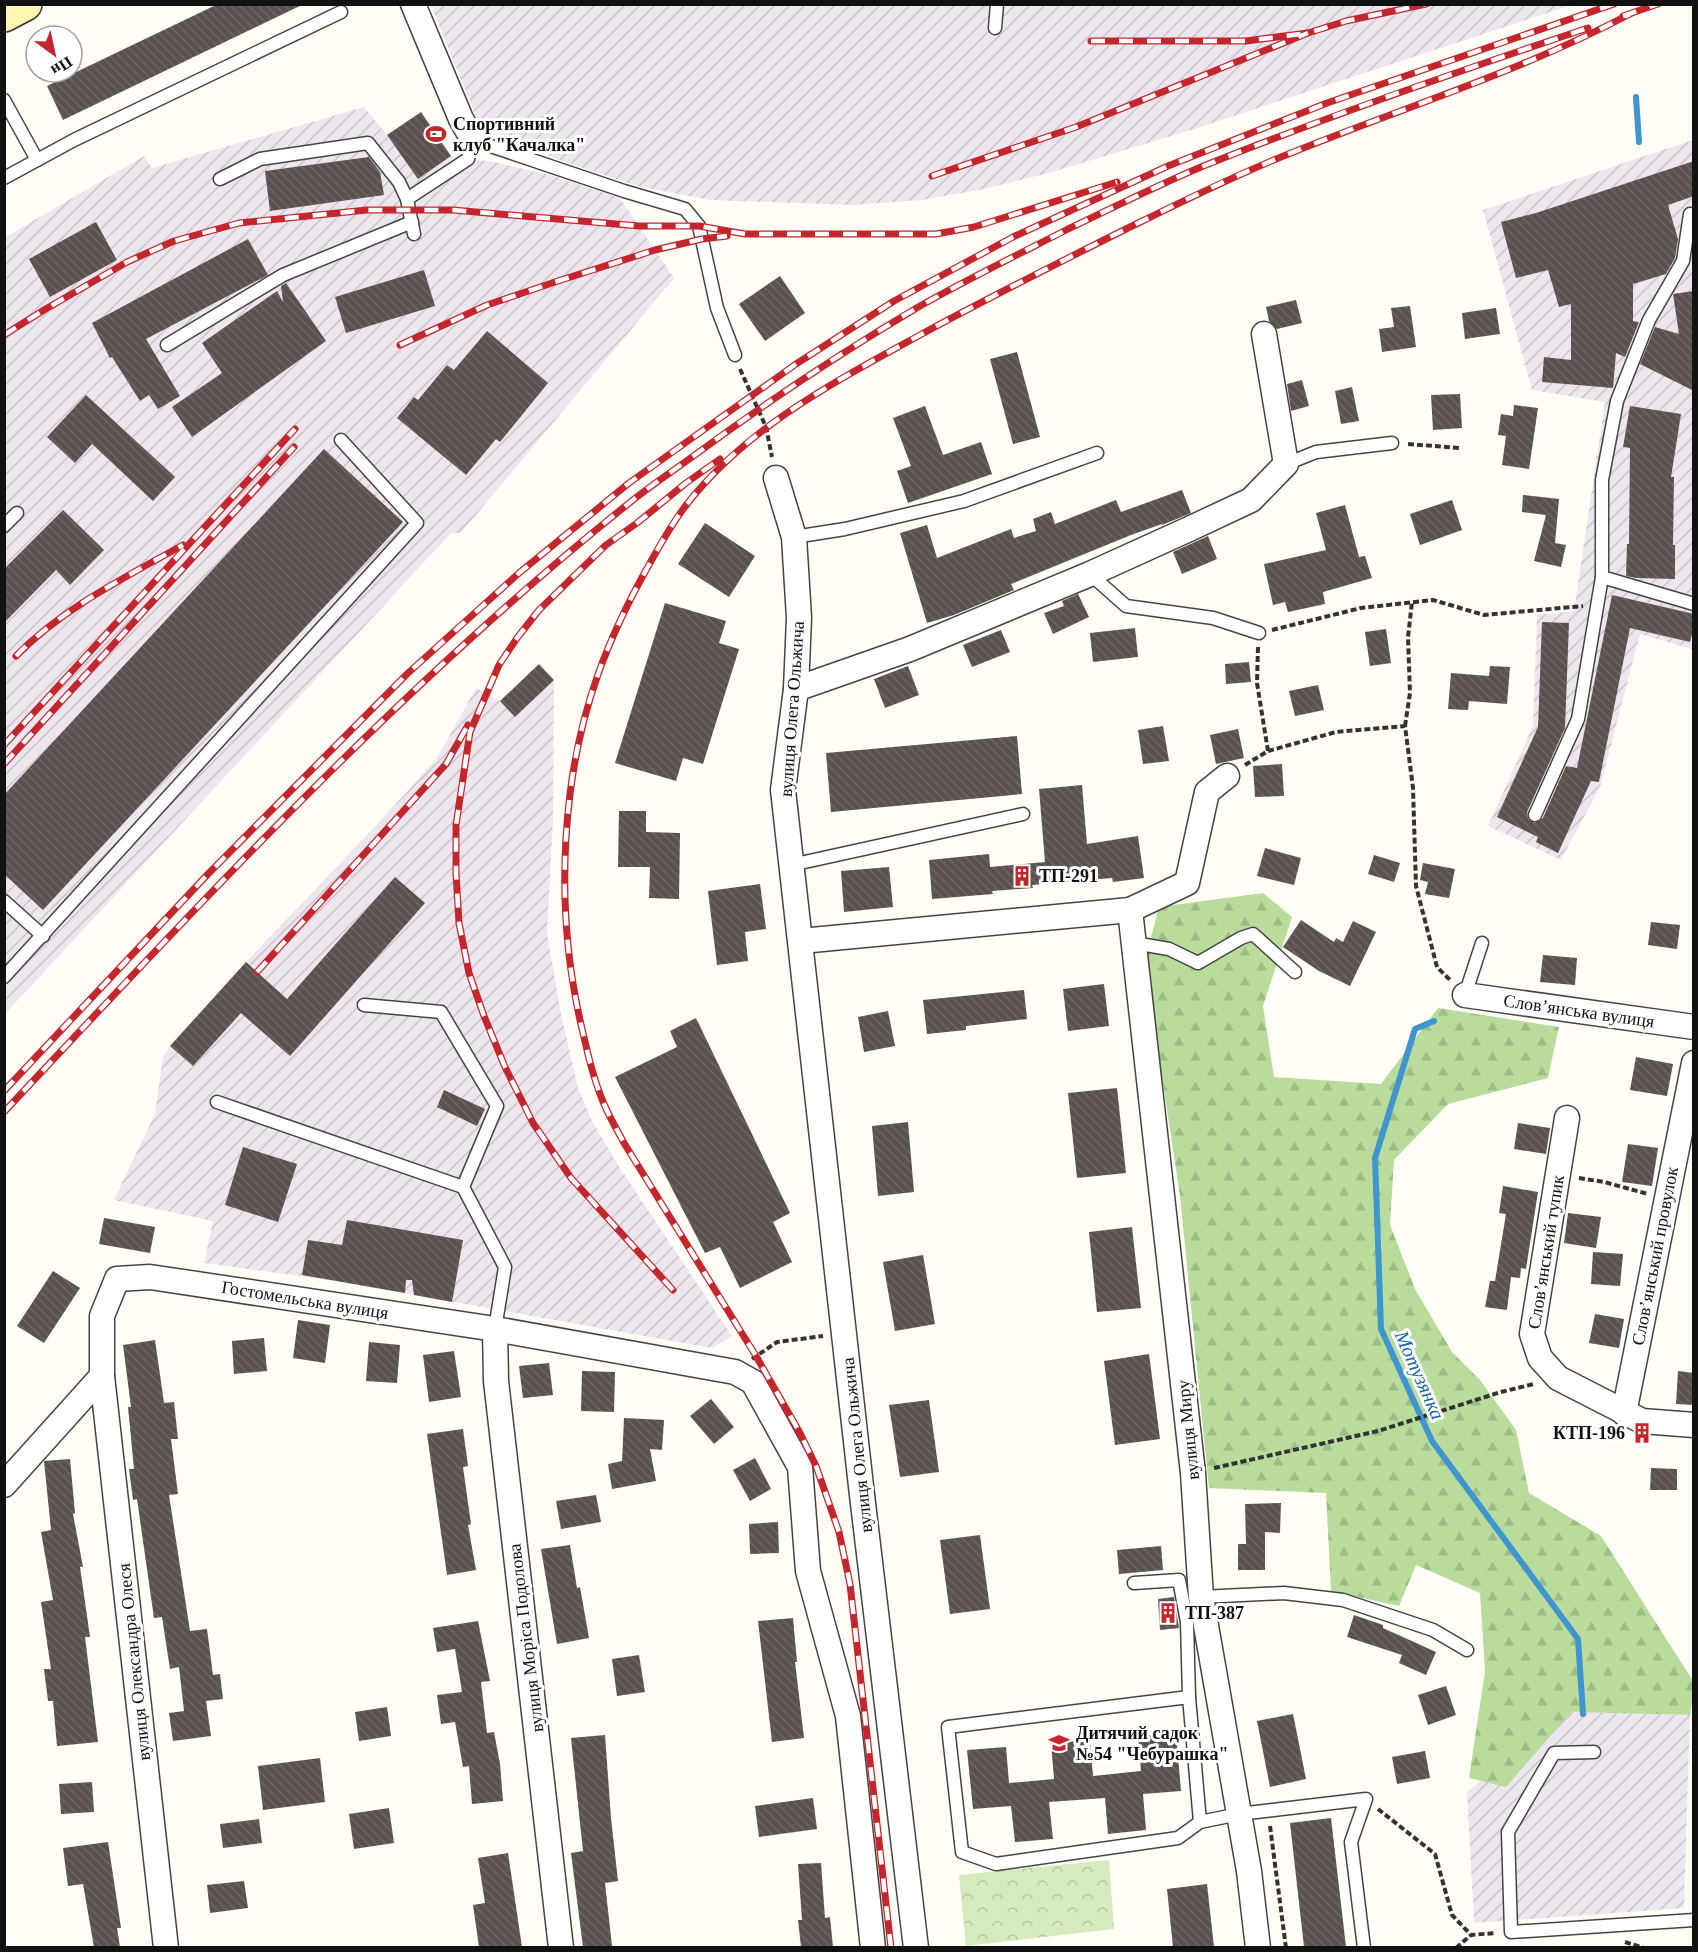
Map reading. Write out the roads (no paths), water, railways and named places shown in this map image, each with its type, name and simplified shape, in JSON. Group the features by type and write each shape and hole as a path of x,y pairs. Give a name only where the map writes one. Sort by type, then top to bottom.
{"main road":[{"path":"4,15 25,4"}],"street":[{"path":"413,4 461,119 473,140"},
{"path":"796,689 910,649 1090,574 1251,500 1286,464 1264,334"},
{"name":"вулиця Олега Ольжича","path":"776,478 794,537 799,618 796,689 783,790 916,1947"},
{"path":"801,941 1130,910 1187,883 1207,792 1227,776"},
{"name":"вулиця Миру","path":"1130,910 1193,1473 1201,1597 1249,1871 1258,1947"},
{"name":"Словʼянська вулиця","path":"1465,995 1694,1027"},
{"name":"Словʼянський провулок","path":"1624,1413 1694,1063"},
{"name":"Словʼянський тупик","path":"1567,1118 1532,1334 1540,1358 1558,1378 1624,1413"},
{"name":"Гостомельська вулиця","path":"102,1376 102,1316 117,1279 150,1277 495,1329 735,1372 753,1382 800,1467 808,1571 848,1716 873,1947"},
{"name":"вулиця Моріса Подолова","path":"495,1329 496,1381 561,1947"},
{"path":"4,1485 102,1376"},
{"name":"вулиця Олександра Олеся","path":"102,1376 166,1947"},
{"path":"1624,1413 1642,1421 1694,1425"}],"lane":[{"path":"995,28 997,4"},
{"path":"4,178 74,140 341,12"},
{"path":"4,100 37,160"},
{"path":"407,200 468,159 473,140 685,209 699,226 717,308 735,355"},
{"path":"167,345 283,275 413,228 407,200 399,182 368,143 260,159 220,178"},
{"path":"1536,815 1578,719 1602,577 1602,480 1617,401 1649,320 1683,261 1690,214"},
{"path":"4,977 417,523 341,440"},
{"path":"1286,464 1316,452 1392,443"},
{"path":"794,537 964,501 1097,453"},
{"path":"4,526 17,513"},
{"path":"1090,574 1126,606 1214,618 1259,633"},
{"path":"1602,577 1694,604"},
{"path":"791,865 1023,814"},
{"path":"4,901 43,936"},
{"path":"1134,943 1169,950 1198,963 1241,938 1253,934 1295,972"},
{"path":"1465,995 1482,943"},
{"path":"364,1005 441,1012 497,1106 463,1187"},
{"path":"217,1102 463,1187 505,1267 495,1329"},
{"path":"1134,1583 1179,1580 1187,1622 1189,1697 1200,1822"},
{"path":"1201,1597 1284,1593 1343,1600 1433,1630 1467,1650"},
{"path":"1189,1697 948,1727 962,1852 996,1864 1178,1838 1200,1822 1239,1814 1366,1799 1351,1842 1364,1947"},
{"path":"1594,1752 1554,1753 1508,1832 1511,1932 1694,1920"}],"waterway":[{"name":"Мотузянка","path":"1636,97 1639,142"},
{"name":"Мотузянка","path":"1434,1021 1415,1029 1375,1158 1381,1329 1432,1441 1578,1639 1583,1714"}],"railway":[{"path":"1091,41 1246,41 1308,33 1346,21 1426,4"},
{"path":"4,1091 208,874 407,674 519,573 629,483 796,364 894,301 1013,237 1168,166 1327,103 1614,4"},
{"path":"1623,16 1658,4"},
{"path":"891,1948 850,1584 839,1532 816,1466 800,1433 756,1356 611,1119 598,1088 577,1007 568,947 565,855 575,762 598,674 635,591 663,540 687,504 737,452 765,429 825,388 970,308 1201,192 1325,139 1501,73 1630,14"},
{"path":"4,1112 229,874 383,720 463,646 544,573 637,497 781,394 864,340 938,296 1068,229 1167,182 1345,112 1588,28"},
{"path":"932,176 1076,127 1308,33"},
{"path":"4,335 127,262 174,241 239,223 367,210 453,210 639,226 699,226 745,234 936,234 974,227 1117,182"},
{"path":"400,345 487,305 558,281 655,250 702,239 727,236"},
{"path":"4,745 295,429"},
{"path":"4,764 294,447"},
{"path":"673,1290 571,1178 533,1123 505,1067 469,973 459,923 456,825 470,732 499,665 517,638 539,610 606,545 720,459"},
{"path":"16,656 74,608 183,545"},
{"path":"257,972 446,764 468,725"}],"place":[{"name":"Спортивний клуб \"Качалка\"","path":"436,134"},
{"name":"ТП-291","path":"1022,876"},
{"name":"КТП-196","path":"1642,1433"},
{"name":"ТП-387","path":"1168,1613"},
{"name":"Дитячий садок №54 \"Чебурашка\"","path":"1059,1743"}]}
